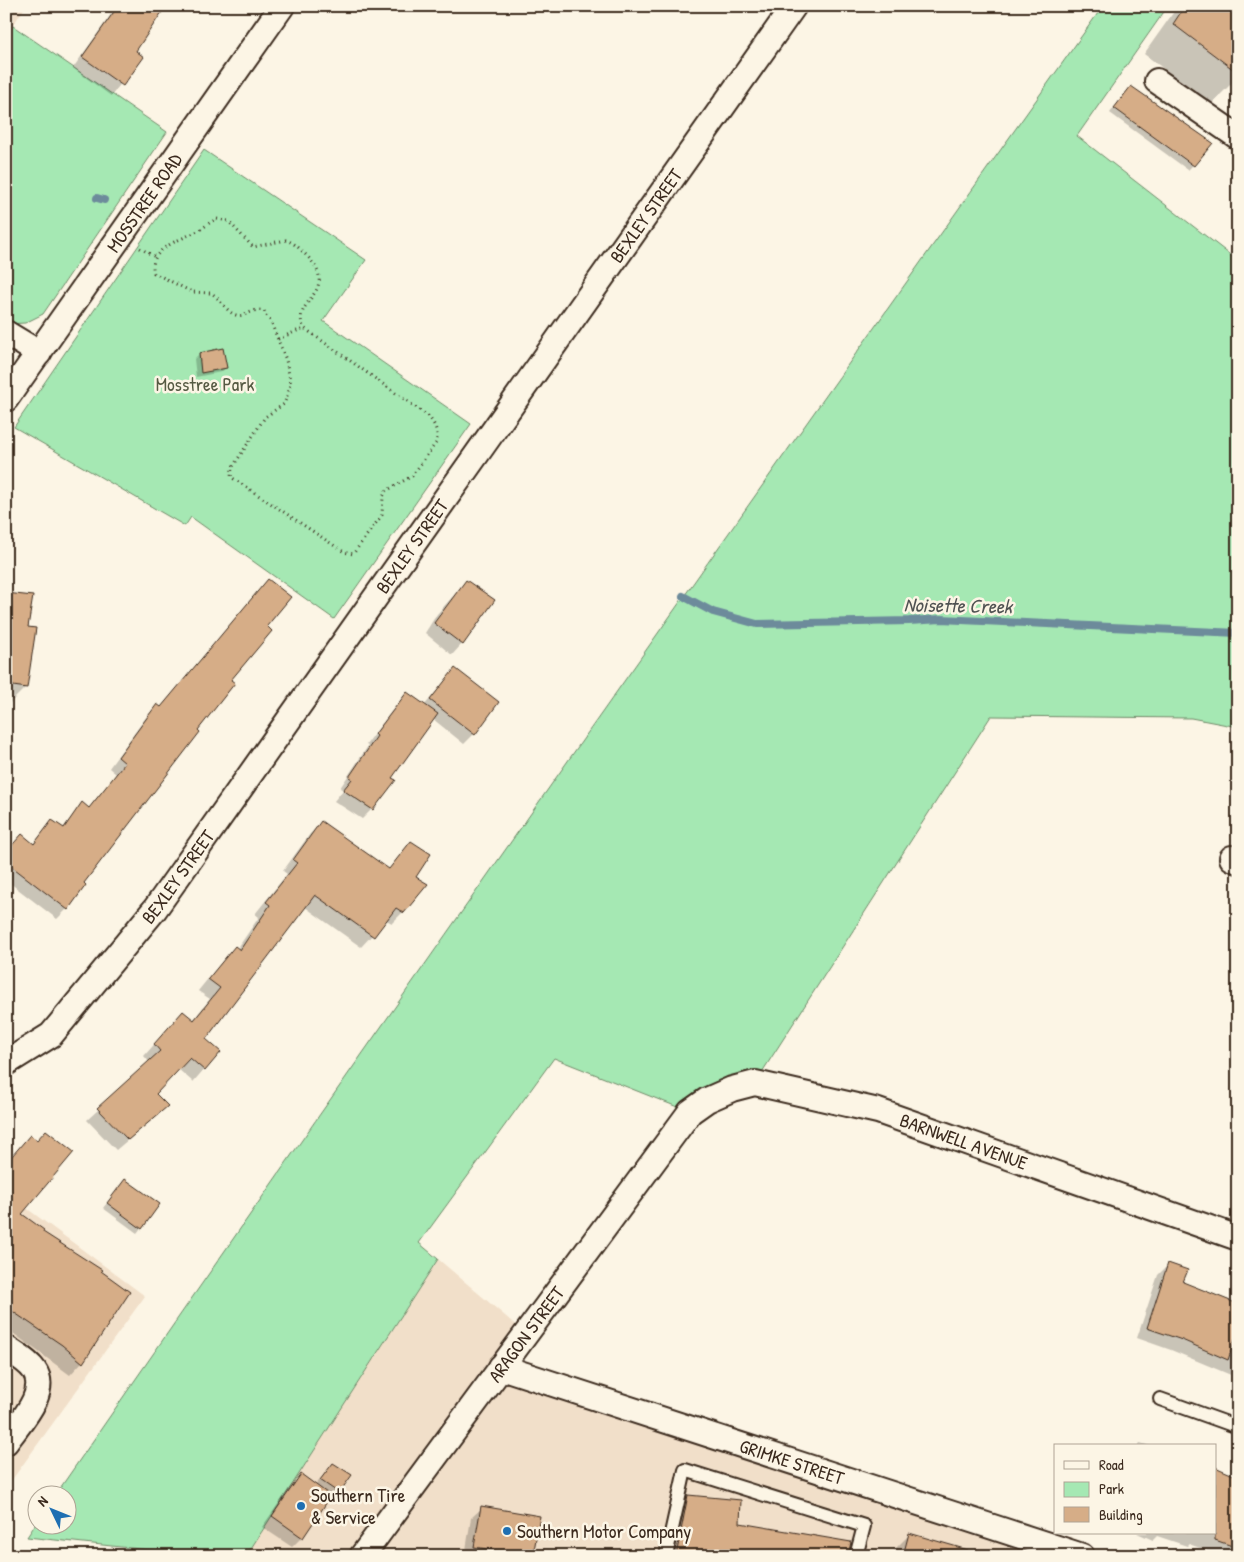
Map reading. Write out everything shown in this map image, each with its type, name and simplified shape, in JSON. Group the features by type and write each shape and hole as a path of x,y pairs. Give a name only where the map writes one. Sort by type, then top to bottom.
{"street":[{"name":"MOSSTREE ROAD","path":"6,399 282,6"},
{"name":"BEXLEY STREET","path":"6,1063 51,1035 155,909 794,6"},
{"path":"1157,81 1238,137"},
{"path":"6,333 38,353"},
{"name":"BARNWELL AVENUE","path":"690,1112 707,1100 732,1089 755,1083 878,1111 1238,1238"},
{"name":"ARAGON STREET","path":"362,1556 690,1112"},
{"path":"6,1348 32,1368 37,1382 34,1402 6,1442"},
{"name":"GRIMKE STREET","path":"502,1367 1082,1556"}],"lane":[{"path":"1160,1398 1238,1427"},
{"path":"666,1556 685,1470 864,1526 856,1556"}],"path":[{"path":"216,219 228,222 253,248 286,240 290,241 312,261 320,275 318,287 306,304 300,318 304,328 428,416 437,434 436,443 412,476 386,491 383,497 382,515 353,554 344,552 231,477 232,468 266,417 279,409 288,396 290,374 278,339 272,322 264,311 256,310 236,315 211,293 192,292 183,289 154,273 153,269 157,258 166,246 198,231 216,219"},
{"path":"278,339 304,328"}],"shaded area":[{"path":"6,6 26,6 6,35"},
{"path":"6,1193 145,1296 6,1488"},
{"path":"438,1259 525,1333 502,1367 1082,1556 246,1556"}],"green space":[{"path":"1103,6 1168,6 1077,136 1238,261 1238,727 1191,718 991,716 755,1083 690,1112 554,1058 419,1243 438,1259 246,1556 206,1556 27,1537 29,1534 78,1534 78,1484 63,1484 316,1120 839,377"},
{"path":"13,26 167,132 43,314 25,323 7,324 6,35"},
{"name":"Mosstree Park","path":"204,150 366,260 323,321 471,424 334,619 191,517 185,526 14,427"}],"building":[{"path":"118,6 166,6 136,51 144,57 123,86 82,57"},
{"path":"1185,6 1238,6 1238,73 1173,24"},
{"path":"1131,86 1213,143 1194,166 1114,108"},
{"path":"223,348 227,368 201,373 199,353"},
{"path":"268,579 291,597 267,626 272,631 231,680 235,683 198,730 200,732 84,883 86,885 68,910 6,862 6,852 22,834 34,844 52,820 64,828 82,802 89,808 125,763 118,757 157,704 161,707"},
{"path":"466,580 495,600 463,645 434,623"},
{"path":"6,593 33,596 28,627 36,628 27,688 6,685"},
{"path":"455,668 499,702 475,735 430,700"},
{"path":"407,692 438,714 392,778 396,780 373,810 343,790 352,779 349,777 377,736 375,734"},
{"path":"321,821 389,869 411,841 431,854 416,877 428,884 404,913 396,908 374,937 315,895 206,1039 221,1052 205,1071 190,1058 156,1094 168,1106 128,1140 97,1108 160,1051 154,1044 183,1011 194,1020 220,988 208,979 235,946 240,950 270,905 266,902 297,863 293,860"},
{"path":"46,1130 74,1152 22,1214 44,1230 43,1232 102,1270 130,1292 83,1363 62,1345 6,1307 6,1163 30,1135 37,1140"},
{"path":"125,1179 160,1204 142,1229 107,1203"},
{"path":"1168,1263 1188,1270 1183,1282 1238,1304 1238,1330 1228,1360 1182,1340 1147,1328"},
{"path":"333,1463 352,1475 339,1493 320,1480"},
{"path":"1216,1467 1238,1477 1238,1548 1215,1540"},
{"name":"Southern Tire & Service","path":"301,1474 331,1496 303,1538 272,1516"},
{"path":"688,1495 741,1500 740,1523 851,1542 848,1556 676,1556"},
{"name":"Southern Motor Company","path":"481,1506 540,1516 533,1556 474,1547"},
{"path":"909,1533 968,1550 968,1556 903,1556"}],"waterway":[{"name":"Noisette Creek","path":"97,198 104,200"},
{"name":"Noisette Creek","path":"683,596 713,612 757,624 941,619 1238,633"}],"place":[{"name":"Southern Tire & Service","path":"301,1506"},
{"name":"Southern Motor Company","path":"507,1531"}]}
